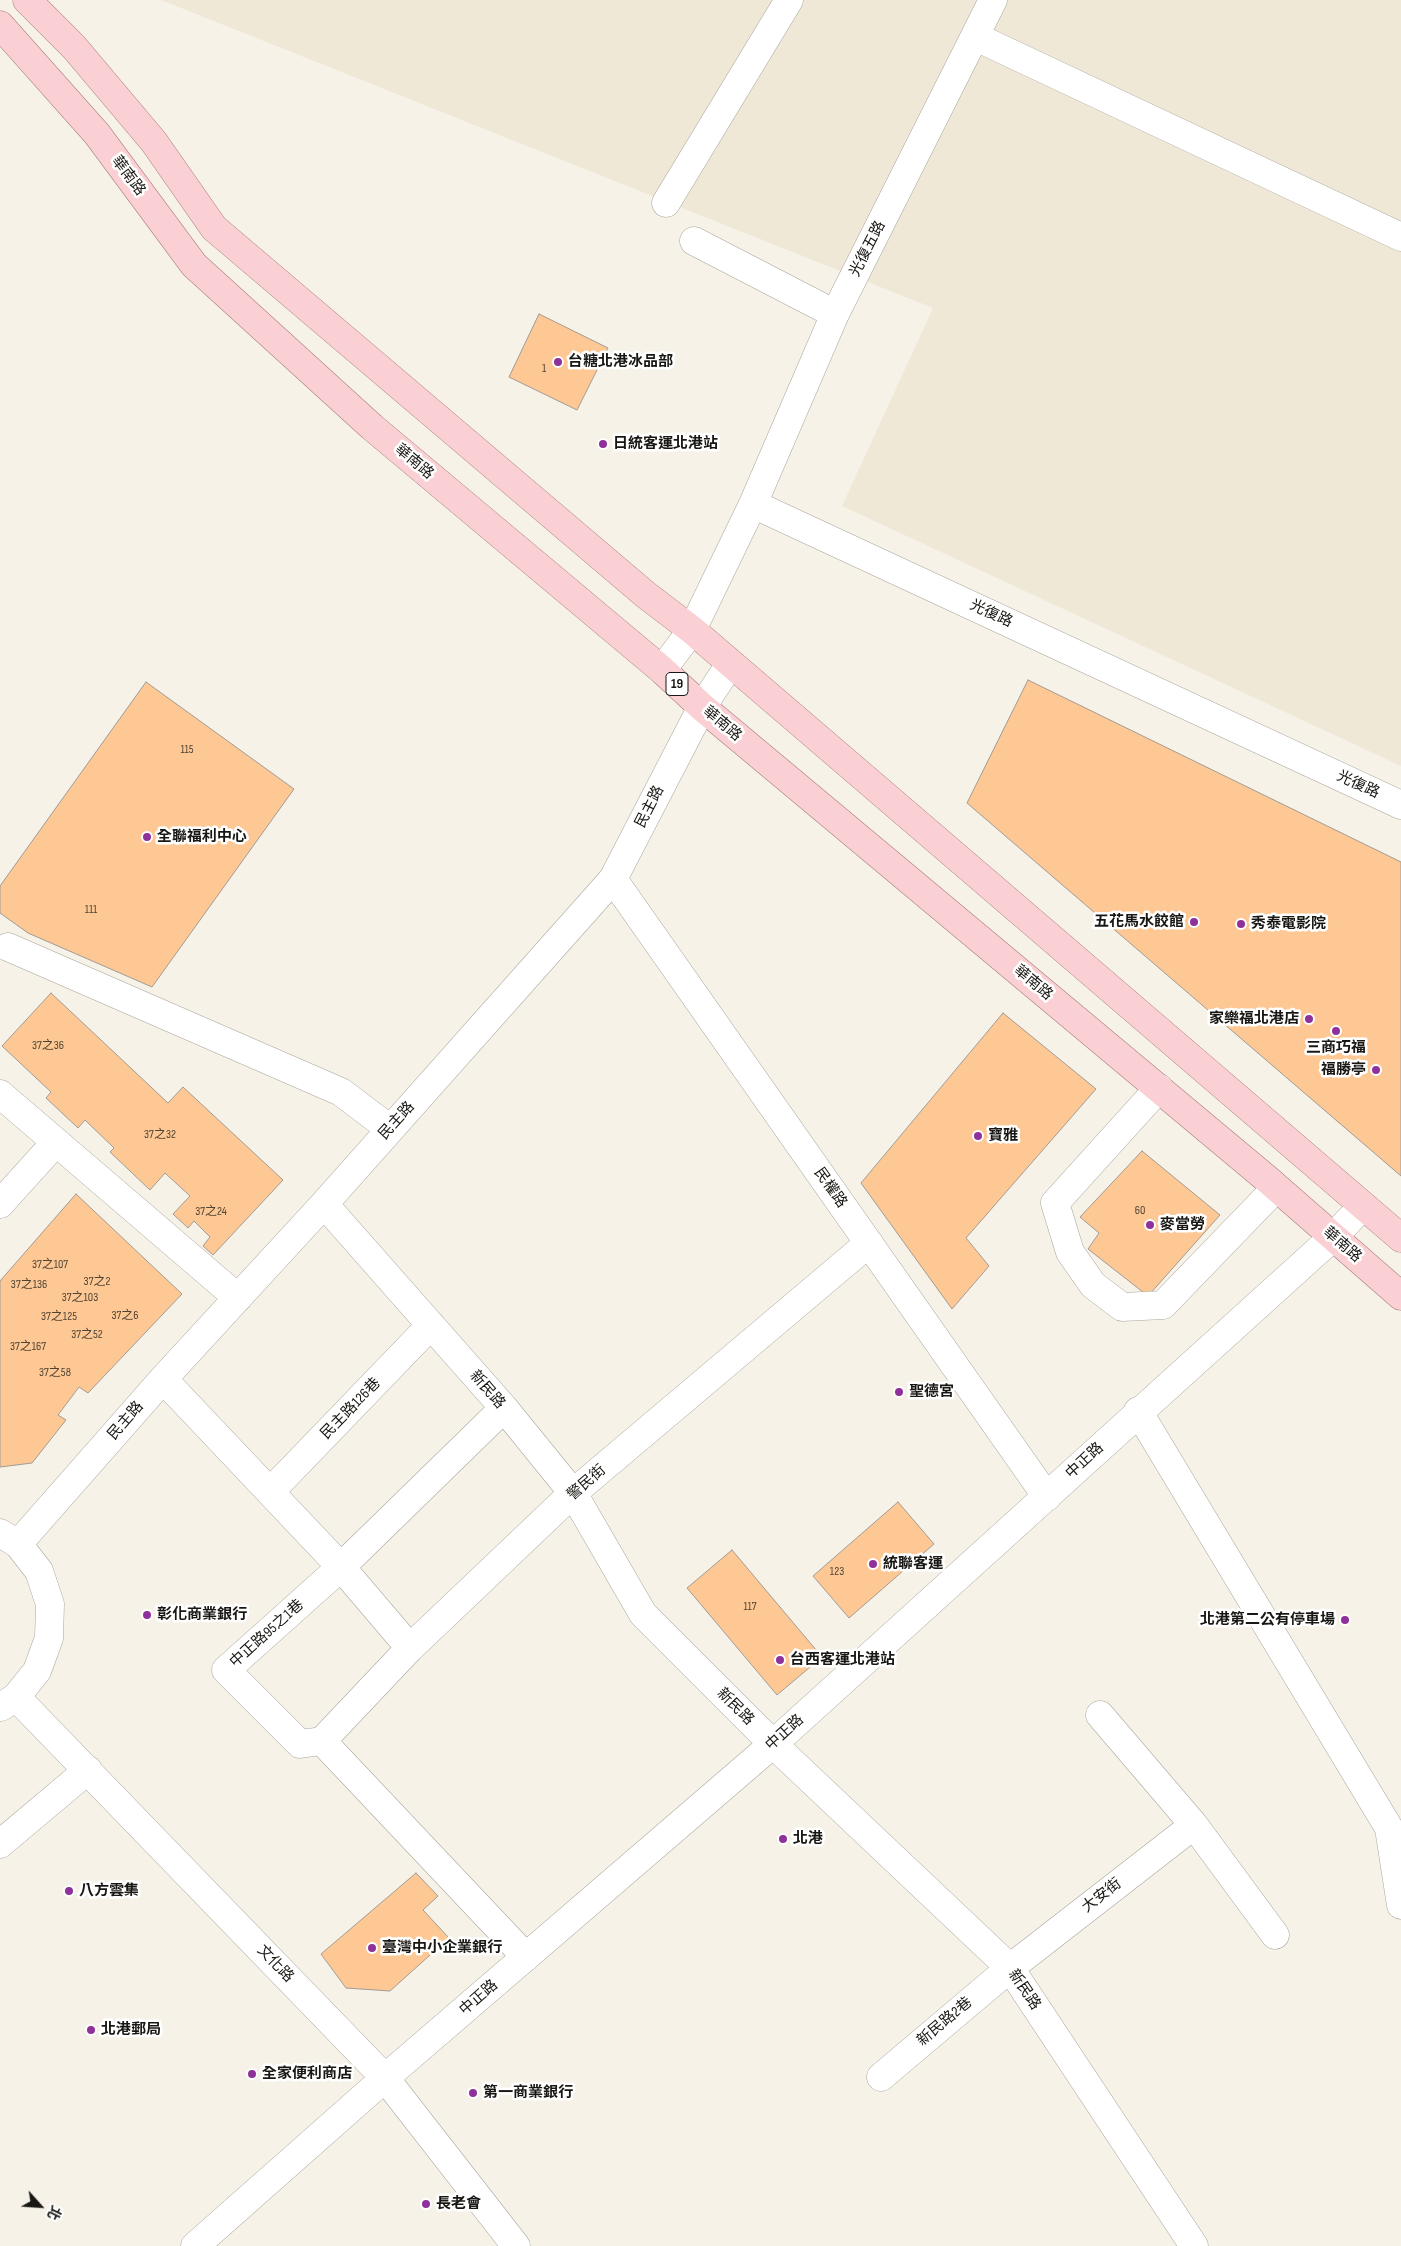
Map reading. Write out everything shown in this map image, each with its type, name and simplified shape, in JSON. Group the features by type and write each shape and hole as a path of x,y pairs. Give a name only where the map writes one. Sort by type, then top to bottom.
{"main road":[{"path":"28,0 74,47 154,142 214,228 646,595 692,630 1401,1238"},
{"name":"華南路","path":"0,26 97,134 194,265 372,427 662,670 702,707 1158,1088 1401,1296"}],"street":[{"path":"666,204 789,0"},
{"name":"光復五路","path":"753,504 835,314 993,0"},
{"path":"976,37 1401,237"},
{"path":"694,241 835,314"},
{"path":"662,670 692,630 753,504"},
{"name":"光復路","path":"753,504 1401,805"},
{"name":"民主路","path":"9,1539 238,1298 613,879 702,707 730,664"},
{"name":"民權路","path":"613,879 1047,1497"},
{"path":"8,947 341,1092 390,1129"},
{"path":"1158,1088 1054,1203 1070,1252 1093,1285 1122,1307 1163,1305 1276,1188"},
{"path":"0,1094 238,1298"},
{"path":"0,1204 56,1142"},
{"name":"新民路","path":"324,1204 504,1408 573,1493 643,1614 773,1744 1010,1968 1194,2246"},
{"name":"中正路","path":"195,2246 384,2078 773,1744 1047,1497 1138,1411 1333,1237 1363,1206"},
{"name":"警民街","path":"322,1741 410,1648 573,1493 869,1243"},
{"name":"民主路126巷","path":"270,1492 431,1325"},
{"path":"163,1379 341,1567 410,1648"},
{"name":"中正路95之1巷","path":"322,1741 300,1744 226,1670 341,1567 504,1408"},
{"path":"1138,1411 1389,1828 1401,1905"},
{"path":"8,1703 37,1671 49,1638 50,1604 39,1572 9,1539"},
{"name":"文化路","path":"8,1703 88,1770 384,2078 516,2246"},
{"path":"1100,1715 1194,1824 1275,1935"},
{"path":"322,1741 526,1957"},
{"path":"0,1844 88,1770"},
{"name":"大安街","path":"1010,1968 1194,1824"},
{"name":"新民路2巷","path":"881,2077 1010,1968"}],"shaded area":[{"path":"161,0 1401,0 1401,766 842,506 933,308"}],"building":[{"name":"台糖北港冰品部","path":"539,314 608,348 577,410 509,377"},
{"name":"家樂福北港店","path":"1028,680 1401,862 1401,1176 967,803"},
{"name":"全聯福利中心","path":"146,682 294,789 152,987 28,933 0,913 0,886"},
{"path":"51,993 168,1103 183,1087 283,1180 213,1255 203,1246 210,1237 194,1221 188,1228 173,1214 190,1196 165,1173 150,1190 110,1152 114,1148 85,1120 78,1128 46,1098 51,1092 2,1046"},
{"name":"寶雅","path":"1003,1013 1096,1089 966,1238 989,1266 952,1309 861,1183"},
{"name":"麥當勞","path":"1142,1151 1220,1215 1148,1296 1088,1249 1099,1233 1080,1217"},
{"path":"76,1194 182,1294 88,1393 79,1387 58,1415 66,1420 32,1463 0,1467 0,1281"},
{"path":"898,1502 934,1544 849,1618 813,1576"},
{"path":"732,1550 822,1657 777,1695 687,1588"},
{"path":"416,1873 438,1896 423,1910 449,1938 390,1991 346,1988 321,1954"}],"place":[{"name":"台糖北港冰品部","path":"558,362"},
{"name":"日統客運北港站","path":"603,444"},
{"name":"全聯福利中心","path":"147,837"},
{"name":"五花馬水餃館","path":"1194,922"},
{"name":"秀泰電影院","path":"1241,924"},
{"name":"家樂福北港店","path":"1309,1019"},
{"name":"三商巧福","path":"1336,1031"},
{"name":"福勝亭","path":"1376,1070"},
{"name":"寶雅","path":"978,1136"},
{"name":"麥當勞","path":"1150,1225"},
{"name":"聖德宮","path":"899,1392"},
{"name":"統聯客運","path":"873,1564"},
{"name":"彰化商業銀行","path":"147,1615"},
{"name":"北港第二公有停車場","path":"1345,1620"},
{"name":"台西客運北港站","path":"780,1660"},
{"name":"北港","path":"783,1839"},
{"name":"八方雲集","path":"69,1891"},
{"name":"臺灣中小企業銀行","path":"372,1948"},
{"name":"北港郵局","path":"91,2030"},
{"name":"全家便利商店","path":"252,2074"},
{"name":"第一商業銀行","path":"473,2093"},
{"name":"長老會","path":"426,2204"}]}
